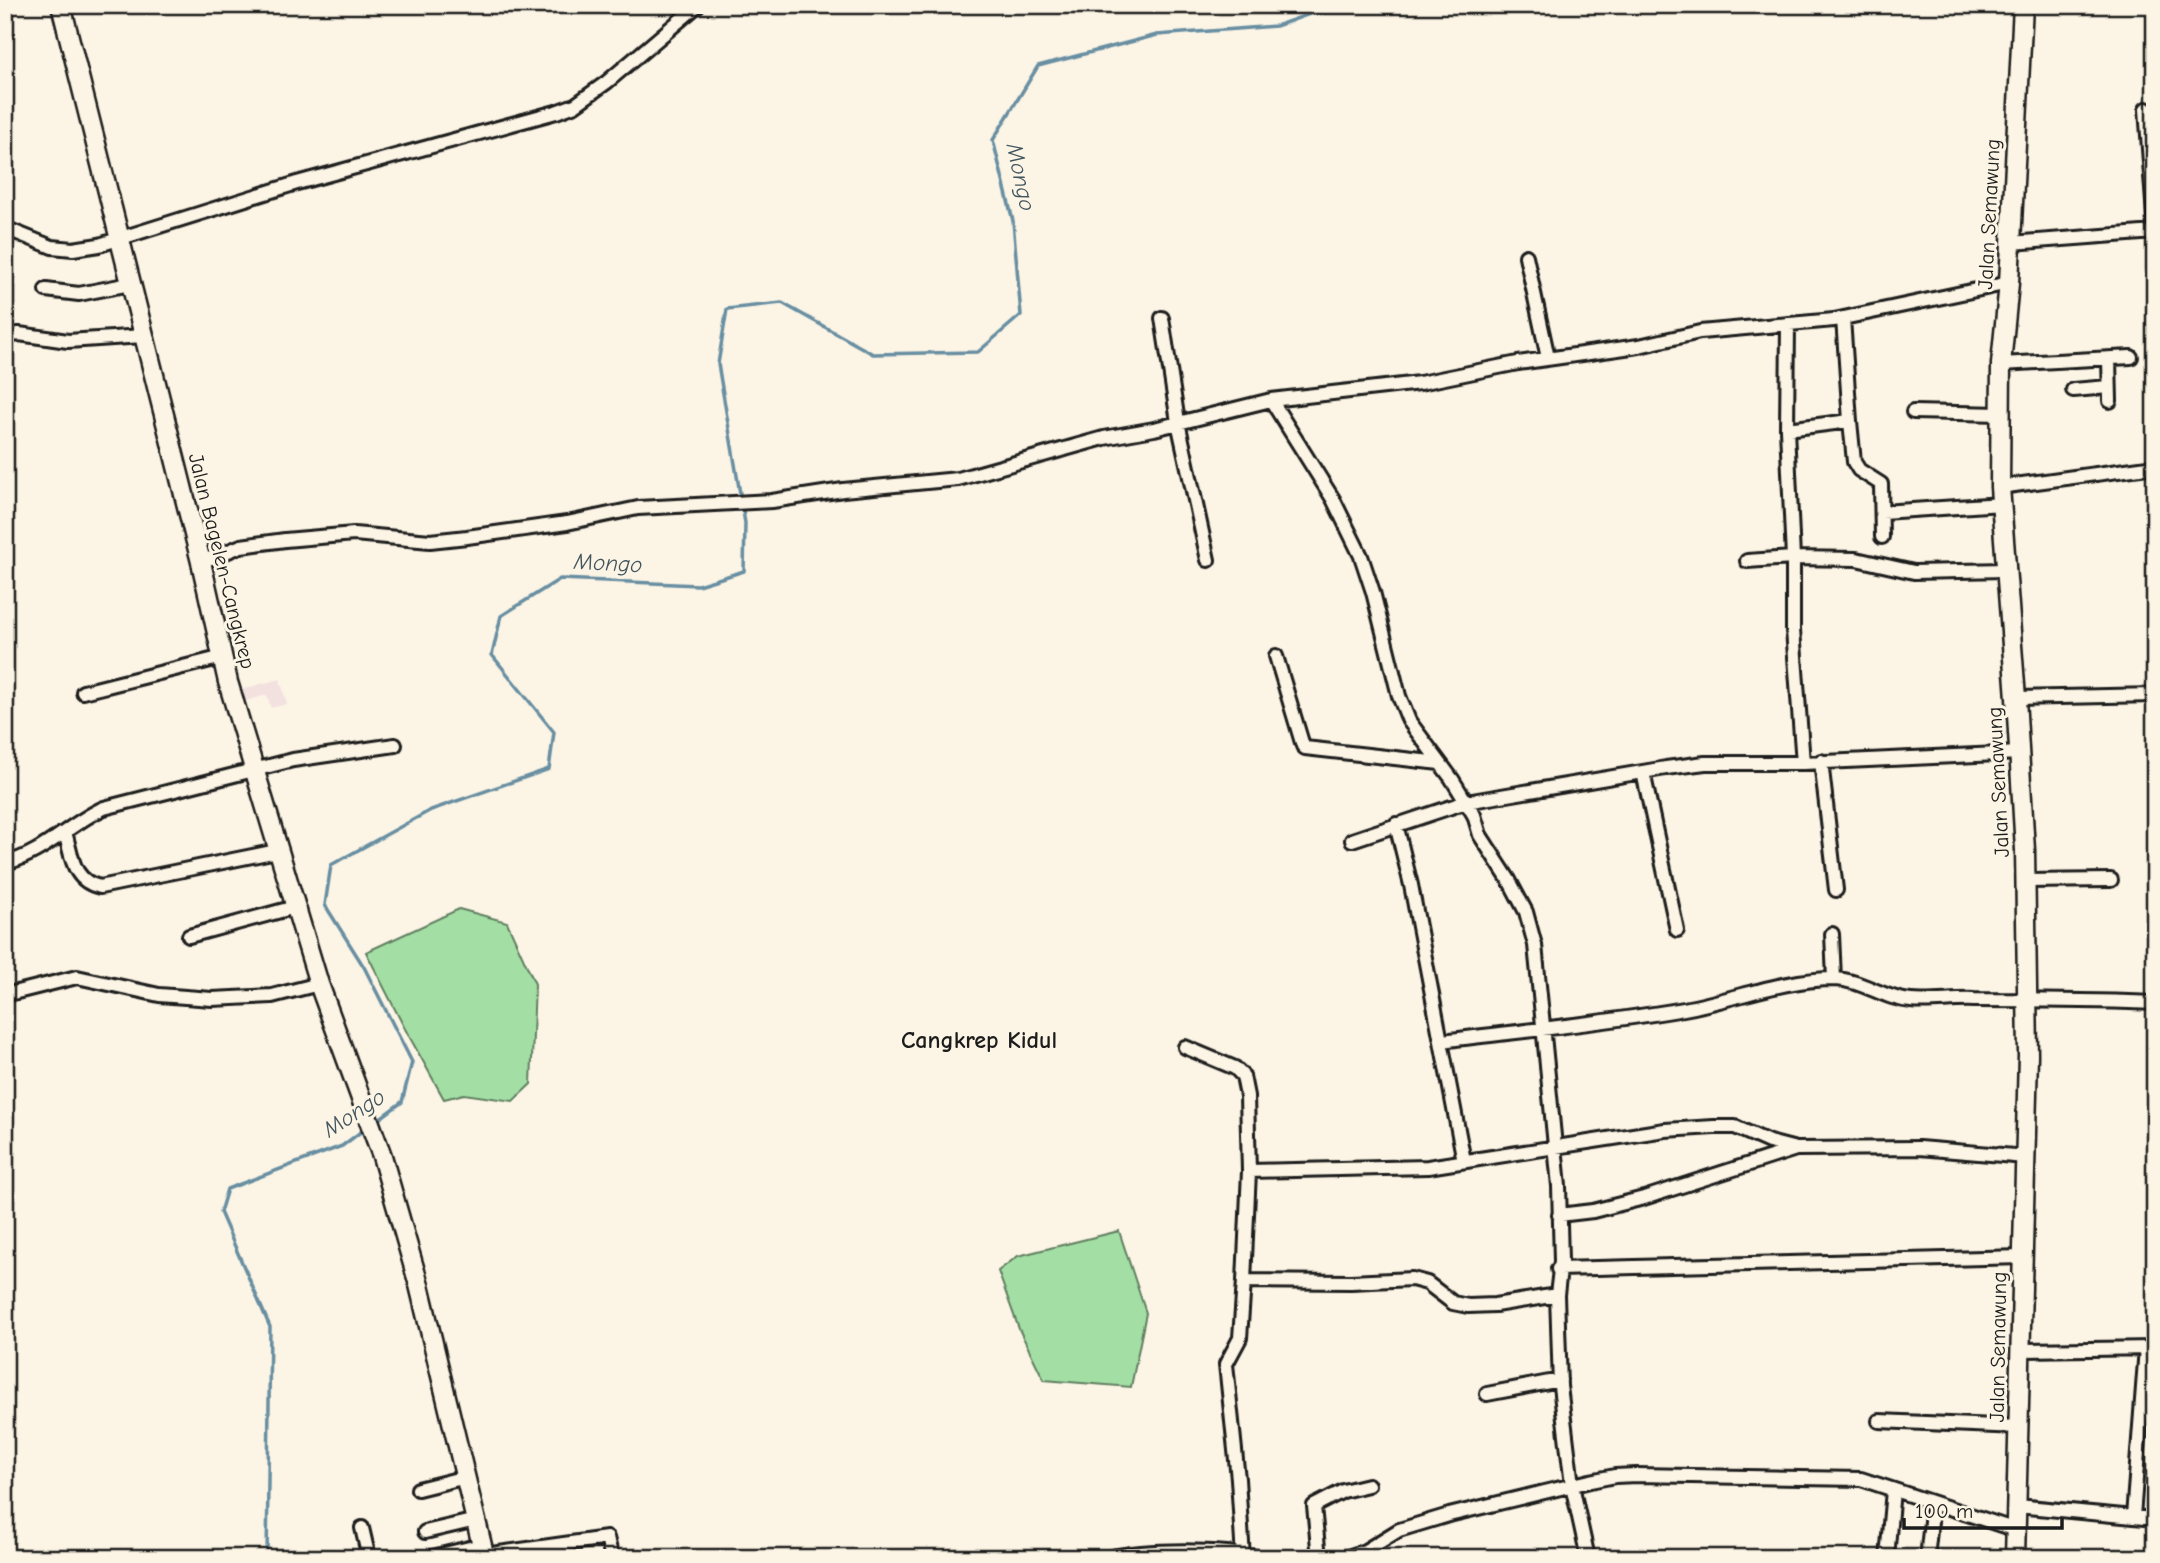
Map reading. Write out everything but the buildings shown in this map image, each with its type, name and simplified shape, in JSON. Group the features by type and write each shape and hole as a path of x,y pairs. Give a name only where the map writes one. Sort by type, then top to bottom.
{"main road":[{"name":"Jalan Bagelen-Cangkrep","path":"61,5 253,770 319,984 382,1156 419,1285 484,1552"},
{"name":"Jalan Semawung","path":"2015,1558 2028,1055 2020,753 2001,495 2001,363 2009,284 2023,5"}],"street":[{"path":"5,228 62,249 99,245 298,183 575,105 607,82 698,5"},
{"path":"2011,243 2155,231 2146,109"},
{"path":"1526,256 1548,358"},
{"path":"46,290 79,294 130,284"},
{"path":"201,562 241,546 285,540 354,534 430,541 566,523 638,508 772,501 843,490 958,479 1104,438 1271,400 1420,383 1548,358 1639,346 1700,332 1843,318 2009,284"},
{"path":"1162,318 1178,422 1208,559"},
{"path":"1843,318 1854,462 1859,470 1881,484 1882,537"},
{"path":"1788,324 1787,429 1793,558 1793,630 1803,762"},
{"path":"5,336 19,334 68,341 143,336"},
{"path":"2001,363 2131,357"},
{"path":"2109,359 2110,401"},
{"path":"2073,390 2109,387"},
{"path":"1271,400 1333,499 1361,556 1403,708 1409,721 1466,802 1480,835 1526,912 1535,945 1556,1148 1561,1245 1557,1295 1560,1380 1572,1485 1588,1558"},
{"path":"1913,412 2002,414"},
{"path":"1787,429 1850,421"},
{"path":"1882,512 2001,495 2155,466"},
{"path":"1747,561 1793,558 1856,559 1914,572 2005,570"},
{"path":"1276,656 1305,748 1440,762"},
{"path":"83,692 223,657"},
{"path":"2017,698 2155,695"},
{"path":"5,863 31,853 104,808 293,760 395,744"},
{"path":"1352,840 1466,802 1643,772 1705,764 2020,753"},
{"path":"1821,761 1836,890"},
{"path":"1643,772 1677,930"},
{"path":"1396,824 1464,1161"},
{"path":"65,832 78,875 88,884 100,887 277,851"},
{"path":"2025,881 2111,880"},
{"path":"189,936 295,907"},
{"path":"1832,934 1834,979"},
{"path":"5,995 77,977 159,995 212,999 272,996 319,984"},
{"path":"1441,1041 1685,1009 1754,991 1806,981 1834,979 1851,981 1902,1000 2060,999 2155,1003"},
{"path":"1185,1046 1235,1068 1243,1076 1247,1096 1249,1171 1240,1338 1226,1364 1243,1556"},
{"path":"1249,1171 1428,1167 1665,1130 1714,1127 1735,1127 1769,1142 1796,1149 1919,1148 2025,1157"},
{"path":"1559,1215 1593,1211 1644,1198 1796,1149"},
{"path":"1558,1269 2023,1257"},
{"path":"1244,1281 1351,1282 1412,1279 1427,1283 1453,1303 1468,1306 1495,1305 1557,1295"},
{"path":"2021,1350 2150,1348 2133,1517"},
{"path":"1487,1394 1560,1380"},
{"path":"1879,1421 2019,1427"},
{"path":"1345,1558 1366,1551 1399,1530 1478,1507 1615,1476 1725,1475 1861,1479 2016,1530"},
{"path":"418,1489 466,1477"},
{"path":"1319,1558 1314,1506 1343,1491 1368,1485"},
{"path":"1887,1558 1893,1490"},
{"path":"1927,1558 1933,1503"},
{"path":"2017,1506 2155,1519"},
{"path":"425,1532 476,1520"},
{"path":"362,1528 369,1558"},
{"path":"428,1558 607,1538 612,1558"},
{"path":"1108,1558 1133,1553 1260,1558"}],"shaded area":[{"path":"280,679 287,704 271,708 267,695 242,702 239,690"}],"green space":[{"path":"459,909 507,922 535,984 531,1084 513,1101 464,1094 444,1099 366,952"},
{"path":"1119,1231 1146,1313 1131,1387 1044,1380 1019,1329 998,1271 1018,1256"}],"waterway":[{"name":"Mongo","path":"375,1122 402,1102 412,1062 364,967 325,905 331,865 431,810 549,769 554,732 492,655 501,616 560,579 698,585 744,571 745,523 718,364 727,309 782,303 873,354 978,352 1021,315 1013,221 993,140 1038,66 1157,35 1276,26 1329,7 1328,5"},
{"name":"Mongo","path":"267,1558 270,1327 220,1212 227,1189 342,1146 366,1128"}],"district":[{"name":"Cangkrep Kidul","path":"979,1040"}]}
